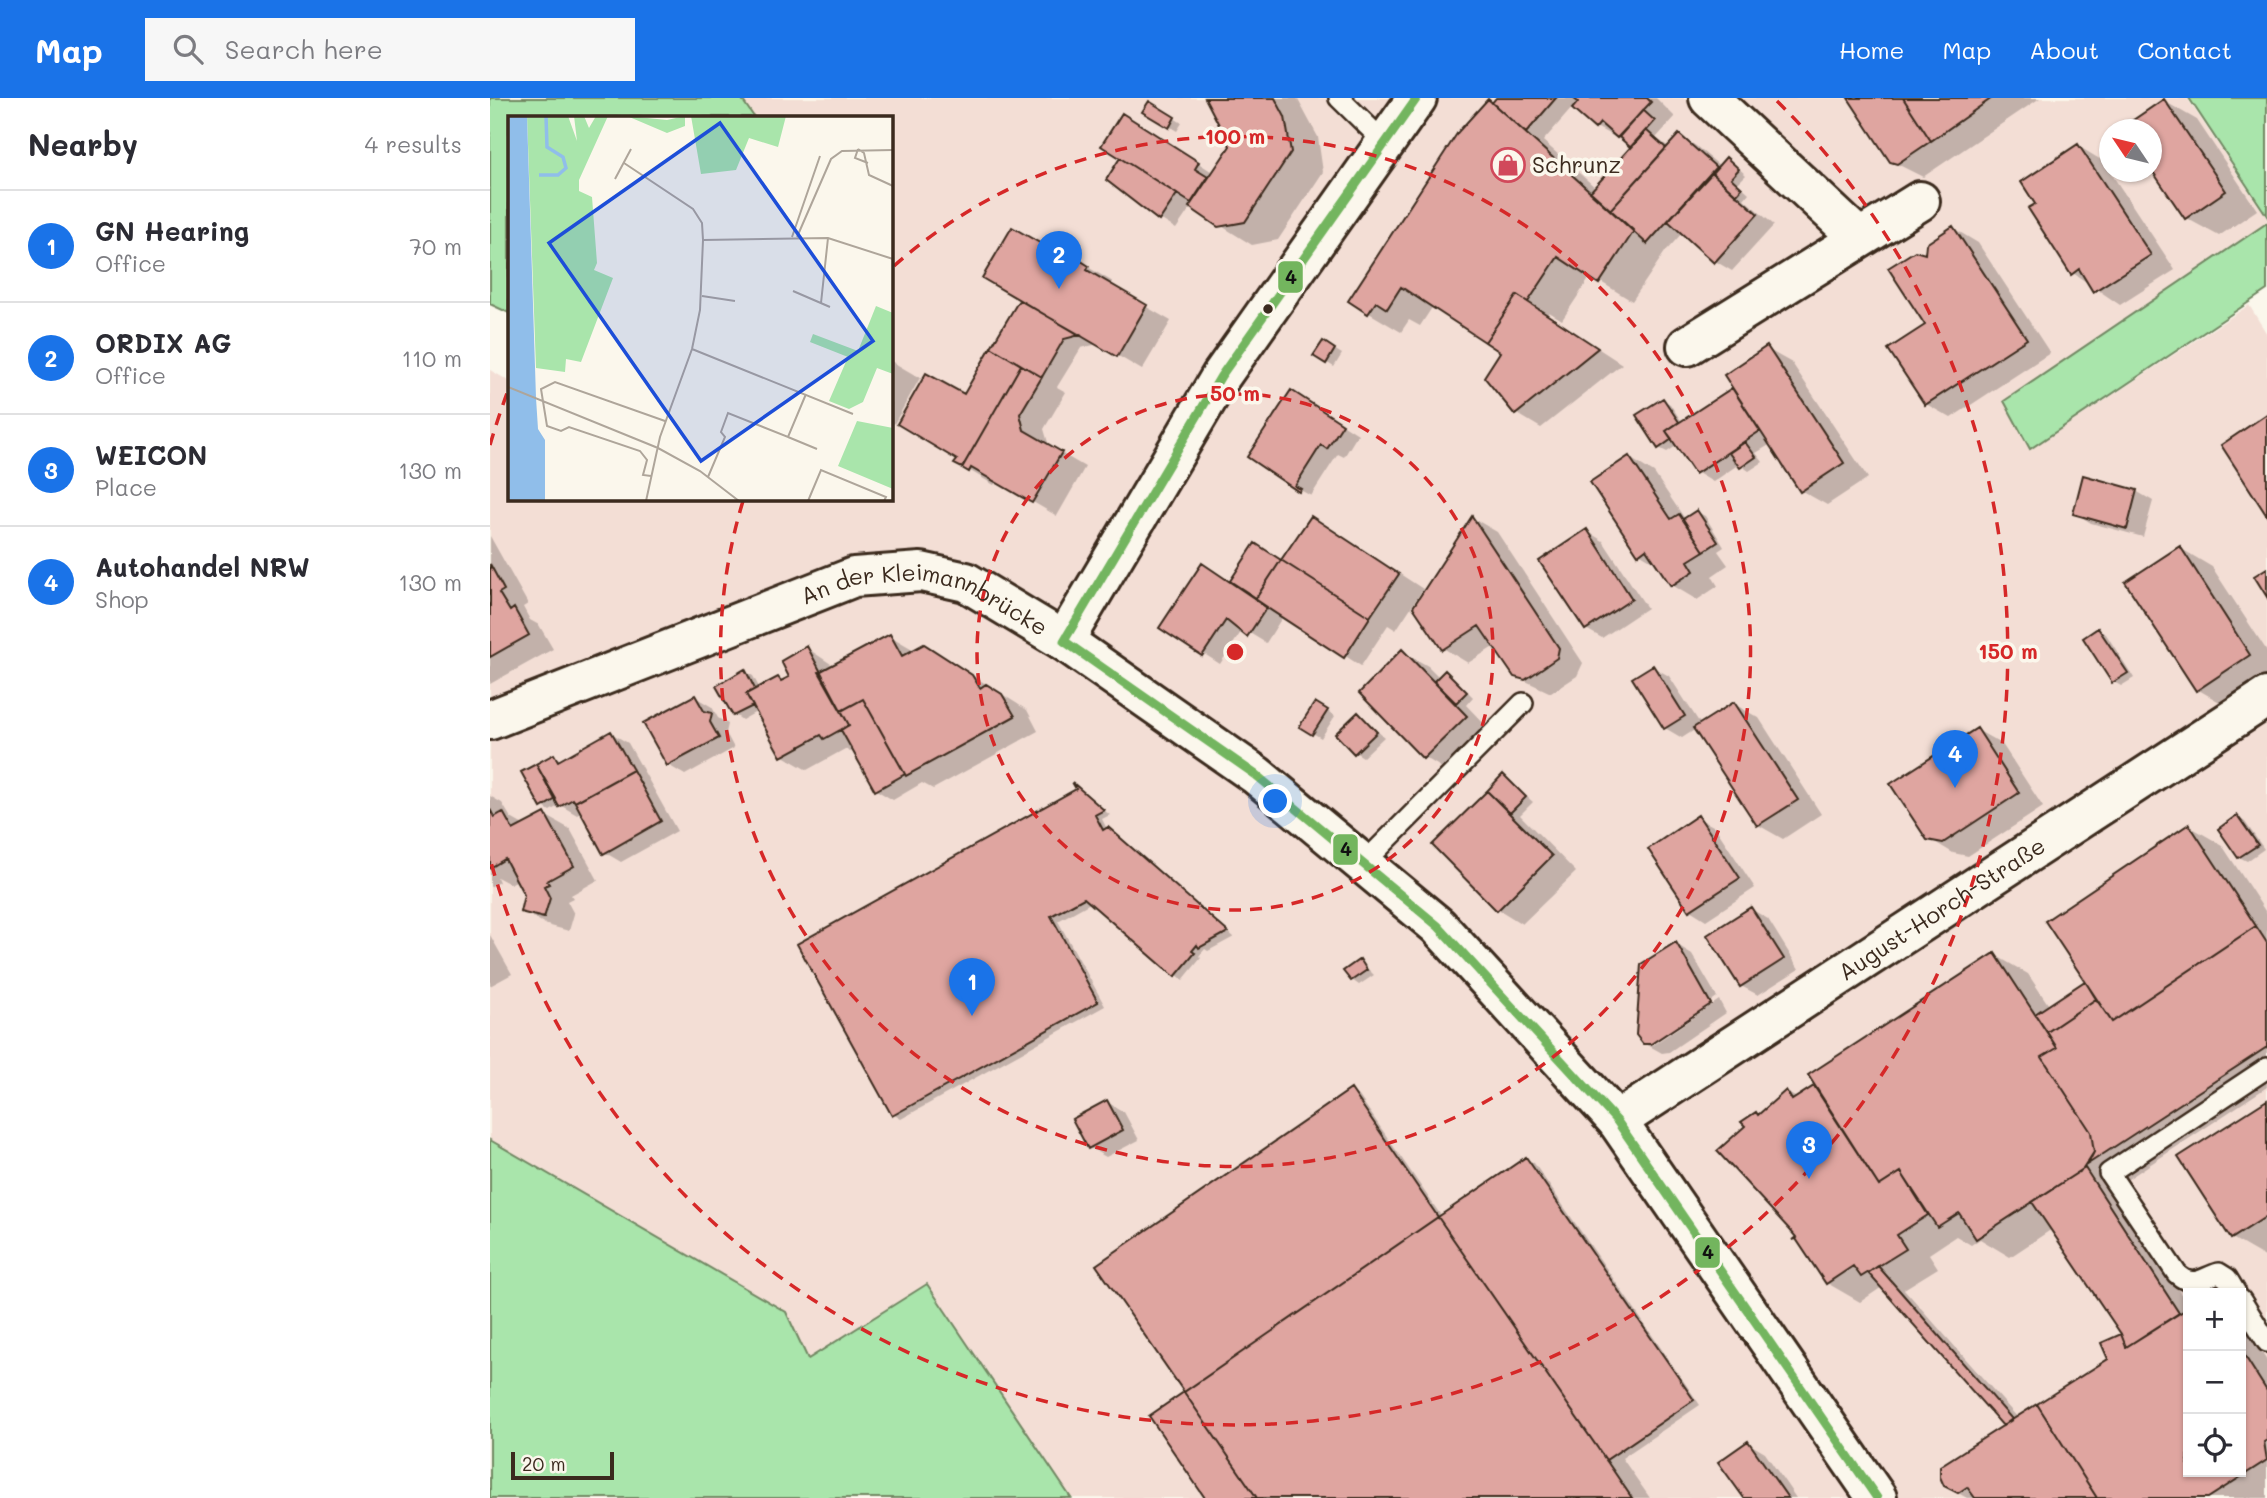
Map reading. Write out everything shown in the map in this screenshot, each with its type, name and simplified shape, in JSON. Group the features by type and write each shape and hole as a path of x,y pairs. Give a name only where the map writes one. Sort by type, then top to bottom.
{"street":[{"path":"1709,98 1859,238"},
{"path":"1064,641 1221,376 1401,113"},
{"path":"1687,346 1920,201"},
{"name":"An der Kleimannbrücke","path":"490,720 854,576 921,572 966,582 1064,641 1256,775 1438,926 1617,1121 1877,1498"},
{"name":"August-Horch-Straße","path":"1617,1121 2267,697"}],"lane":[{"path":"1339,98 1401,113"},
{"path":"1363,864 1522,703"},
{"path":"2233,1288 2227,1278 2219,1273 2198,1283 2184,1280 2109,1172 2267,1068"},
{"path":"2246,1308 2267,1342"}],"shaded area":[{"path":"741,98 2187,98 2267,218 2267,223 2004,402 2031,449 2249,305 2267,334 2267,1498 1071,1498 927,1284 808,1359 786,1312 490,1140 490,370 508,380 508,500 892,500 892,116 753,116"}],"green space":[{"path":"490,98 741,98 753,116 508,116 508,313 490,304"},
{"path":"2189,98 2267,98 2267,216"},
{"path":"2267,223 2267,290 2030,449 2004,401"},
{"path":"490,1140 786,1312 808,1359 927,1284 1071,1498 490,1498"}],"building":[{"path":"1205,98 1275,98 1285,117 1291,152 1245,222 1218,227 1189,207 1230,146"},
{"path":"1496,98 1556,98 1526,133 1492,103"},
{"path":"1573,98 1647,98 1651,102 1617,138 1600,123 1595,129 1572,109 1578,102"},
{"path":"1848,98 1903,98 1931,141 1897,164 1890,162"},
{"path":"1903,98 1992,98 1931,141"},
{"path":"1488,99 1634,231 1599,284 1558,257 1528,302 1517,295 1485,342 1401,287 1387,309 1376,302 1368,314 1348,301 1458,132"},
{"path":"2164,99 2226,191 2185,219 2160,182 2162,182 2162,119 2135,119"},
{"path":"1149,101 1175,117 1169,128 1142,112"},
{"path":"1643,110 1655,121 1631,148 1619,137"},
{"path":"1122,113 1199,162 1195,169 1208,177 1191,203 1101,146"},
{"path":"1646,130 1666,148 1610,210 1590,192"},
{"path":"1679,134 1716,167 1647,244 1610,210"},
{"path":"2078,144 2099,176 2099,182 2103,182 2151,255 2093,292 2079,269 2071,275 2028,208 2035,204 2021,182"},
{"path":"1726,157 1739,169 1731,178 1742,188 1736,195 1712,173"},
{"path":"1120,158 1177,194 1159,221 1106,180"},
{"path":"1712,173 1758,214 1714,263 1668,221"},
{"path":"1953,226 2027,339 1925,405 1888,349 1925,325 1888,268 1915,251 1925,254 1926,244"},
{"path":"1012,227 1073,262 1075,257 1089,266 1087,270 1147,305 1117,357 982,278"},
{"path":"1517,295 1598,348 1515,415 1484,377 1500,352 1485,342"},
{"path":"1019,300 1080,335 1064,339 1042,377 991,347"},
{"path":"1323,341 1335,349 1326,364 1313,356"},
{"path":"1767,346 1844,463 1800,492 1724,375"},
{"path":"991,347 1021,365 962,468 954,464 957,460 897,424 926,373 964,394"},
{"path":"1021,365 1042,377 1020,414 1024,430 1062,452 1032,503 971,468 969,472 962,468"},
{"path":"1732,388 1760,431 1695,474 1666,431"},
{"path":"1291,390 1343,424 1327,449 1321,445 1295,486 1301,489 1299,492 1247,457"},
{"path":"1663,398 1679,422 1666,431 1672,439 1658,449 1636,415"},
{"path":"2267,414 2267,516 2221,445"},
{"path":"1745,442 1756,457 1740,468 1729,453"},
{"path":"1629,456 1671,519 1679,514 1704,551 1688,561 1694,571 1671,586 1646,549 1638,555 1590,482"},
{"path":"2083,475 2137,490 2127,529 2073,514"},
{"path":"1697,510 1718,542 1704,551 1683,519"},
{"path":"1311,516 1399,574 1370,617 1281,560"},
{"path":"1472,516 1559,648 1557,658 1525,680 1514,677 1479,626 1442,650 1413,607"},
{"path":"1587,529 1632,599 1585,630 1539,561"},
{"path":"1255,543 1281,560 1256,598 1230,581"},
{"path":"2180,546 2250,655 2196,691 2125,582"},
{"path":"1281,560 1370,617 1344,658 1255,600"},
{"path":"1202,563 1267,607 1247,637 1226,620 1202,656 1159,628"},
{"path":"490,564 504,590 499,593 510,611 514,608 529,635 490,657"},
{"path":"2267,568 2267,597 2254,576"},
{"path":"2098,628 2128,673 2112,683 2083,638"},
{"path":"890,634 902,656 924,644 972,675 980,688 986,684 1002,694 1015,716 906,776 863,699 841,711 819,672"},
{"path":"807,646 849,725 824,739 821,735 781,757 746,694 778,677 781,681 789,677 781,661"},
{"path":"1402,649 1467,716 1423,759 1359,693"},
{"path":"1653,665 1685,716 1664,729 1632,678"},
{"path":"745,669 755,689 746,694 753,706 733,716 716,686"},
{"path":"1445,670 1467,692 1456,703 1434,681"},
{"path":"695,695 704,711 712,713 710,722 719,738 667,766 643,723"},
{"path":"863,699 905,774 875,791 841,730 849,725 841,711"},
{"path":"1315,702 1328,710 1312,735 1299,727"},
{"path":"1734,702 1798,800 1757,826 1693,728"},
{"path":"1358,712 1377,732 1354,754 1335,734"},
{"path":"1977,728 2019,793 1943,843 1927,840 1890,784"},
{"path":"611,731 633,770 575,802 573,799 559,807 536,764 554,754 558,761"},
{"path":"536,764 556,799 541,808 521,772"},
{"path":"633,770 661,821 603,854 575,802"},
{"path":"1503,774 1526,797 1510,813 1487,791"},
{"path":"1072,782 1104,810 1095,815 1103,830 1108,827 1228,932 1199,948 1197,945 1192,951 1195,953 1175,977 1084,898 1051,916 1098,1002 892,1116 797,944 1076,789"},
{"path":"1487,791 1552,856 1497,911 1432,845"},
{"path":"490,809 494,817 503,812 513,830 545,813 574,866 547,881 549,884 544,886 550,898 544,918 520,912 524,895 505,859 490,868"},
{"path":"1698,815 1740,878 1689,911 1648,849"},
{"path":"2237,815 2258,845 2238,858 2218,829"},
{"path":"2189,824 2256,926 2112,1022 2045,921"},
{"path":"1751,907 1784,959 1740,987 1707,935"},
{"path":"2256,926 2267,943 2267,1047 2088,1164 2094,1152 2091,1132 2042,1057 2057,1048 2047,1032 2096,999 2112,1022"},
{"path":"1676,942 1711,1004 1651,1044 1643,1044 1636,1035 1641,964"},
{"path":"1995,953 2057,1048 2042,1057 2091,1132 2094,1152 2083,1169 1976,1239 1959,1213 1937,1227 1901,1172 1879,1186 1808,1075"},
{"path":"1360,959 1367,970 1351,981 1343,971"},
{"path":"2085,981 2096,999 2047,1032 2035,1014"},
{"path":"1814,1086 1879,1186 1901,1172 1928,1215 1897,1235 1906,1249 1861,1277 1853,1266 1826,1284 1796,1239 1792,1240 1796,1237 1717,1151 1745,1126 1741,1122 1756,1112 1758,1115 1786,1090 1792,1100"},
{"path":"1351,1089 1438,1217 1184,1392 1096,1265"},
{"path":"1107,1100 1123,1130 1088,1149 1072,1119"},
{"path":"2267,1100 2267,1216 2231,1239 2178,1157"},
{"path":"1526,1157 1694,1400 1606,1460 1438,1217"},
{"path":"2085,1168 2179,1313 2126,1347 2121,1334 2032,1202"},
{"path":"1438,1217 1632,1498 1257,1498 1184,1392"},
{"path":"1878,1266 2012,1419 2003,1426 1868,1273"},
{"path":"2183,1311 2183,1477 2241,1477 2208,1498 2097,1498 2037,1404 2108,1359 2101,1343 2121,1334 2126,1347"},
{"path":"2246,1358 2267,1391 2267,1440 2264,1442 2267,1460 2246,1474"},
{"path":"1184,1392 1257,1498 1205,1498 1149,1416"},
{"path":"2037,1404 2097,1498 1975,1498 1967,1487 1958,1493 1944,1486 1940,1477 1940,1466"},
{"path":"1748,1441 1788,1498 1744,1498 1718,1462"}],"transit line":[{"name":"4","path":"1064,641 1221,376 1417,98"},
{"name":"4","path":"1064,641 1256,775 1438,926 1617,1121 1877,1498"}],"place":[{"name":"Schrunz","path":"1508,165"},
{"name":"ORDIX AG","path":"1059,289"},
{"name":"Autohandel NRW","path":"1955,788"},
{"name":"GN Hearing","path":"972,1016"},
{"name":"WEICON","path":"1809,1179"}]}
